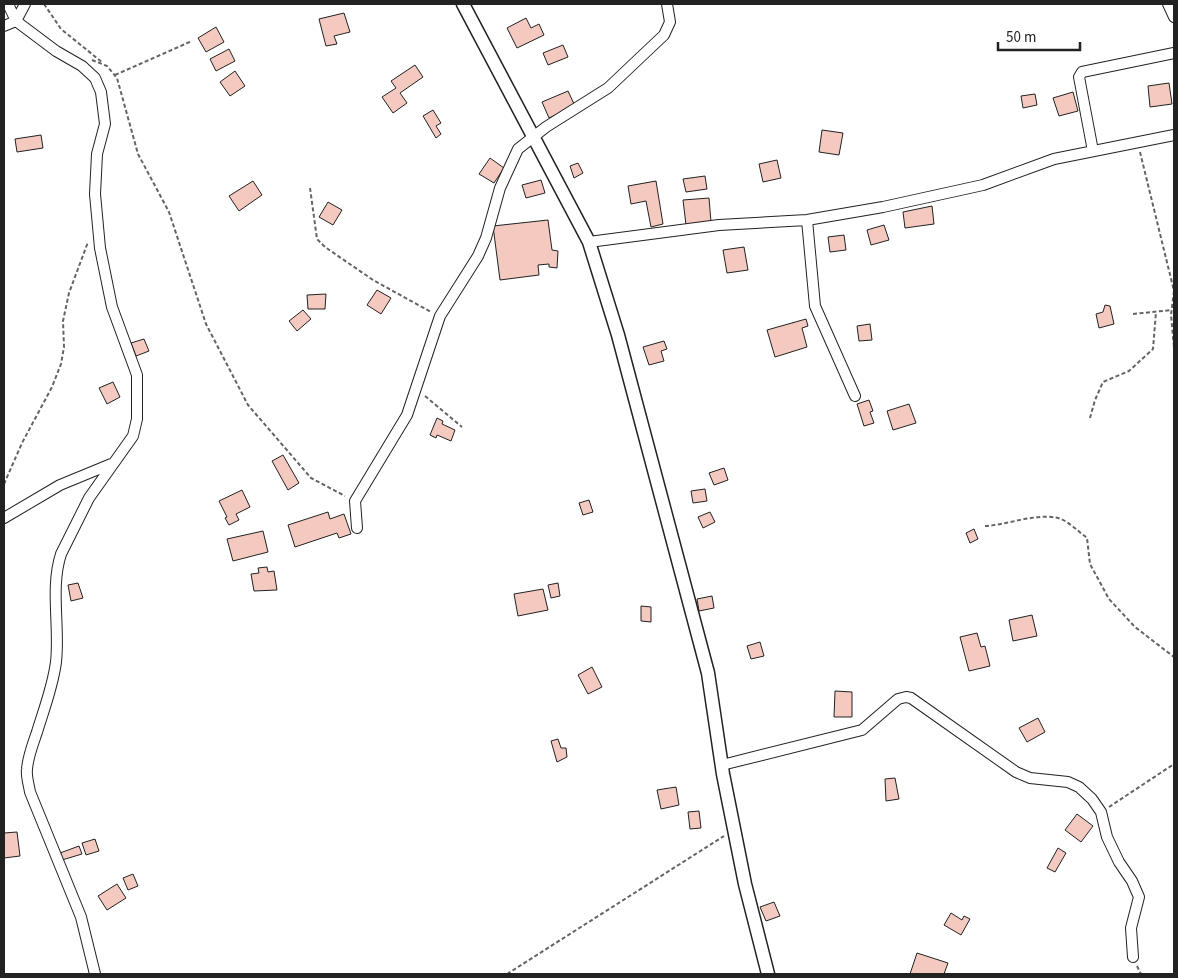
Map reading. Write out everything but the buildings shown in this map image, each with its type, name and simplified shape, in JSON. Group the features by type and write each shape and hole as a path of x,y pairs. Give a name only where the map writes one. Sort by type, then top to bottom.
{"street":[{"path":"8,4 16,21 82,66 95,78 101,92 105,124 97,154 95,194 100,248 112,307 137,375 138,400 136,428 133,436 89,498 60,554 56,580 56,662 48,696 28,758 26,772 30,792 81,917 95,974"},
{"path":"4,26 16,21 25,4"},
{"path":"463,4 589,242 618,335 708,673 734,829 768,974"},
{"path":"357,528 355,501 407,415 440,316 478,256 486,238 500,188 518,149 546,126 608,88 664,35 670,22 667,4"},
{"path":"1168,4 1174,17"},
{"path":"1093,151 1079,77 1082,72 1174,53"},
{"path":"589,242 719,225 807,220 883,208 983,185 1054,159 1174,135"},
{"path":"807,220 815,306 856,396"},
{"path":"4,518 60,485 112,464"},
{"path":"722,765 862,730 898,699 912,698 1016,772 1030,778 1068,782 1079,787 1092,800 1101,812 1108,837 1119,862 1132,881 1139,898 1131,928 1133,957"}],"path":[{"path":"44,4 61,29 107,66 117,78 138,154 169,212 206,324 248,405 311,478 355,501"},
{"path":"114,75 192,40"},
{"path":"82,66 87,58 107,66"},
{"path":"1138,142 1174,291 1172,310 1174,347"},
{"path":"310,188 317,239 325,247 373,280 440,316"},
{"path":"4,484 22,443 52,387 61,364 64,348 63,321 70,293 89,239"},
{"path":"1133,314 1172,310"},
{"path":"1090,418 1103,382 1128,371 1153,349 1156,312"},
{"path":"416,388 462,427"},
{"path":"985,526 1031,518 1059,518 1087,538 1090,564 1109,599 1135,627 1174,657"},
{"path":"1101,812 1174,764"},
{"path":"507,974 734,829"}]}
